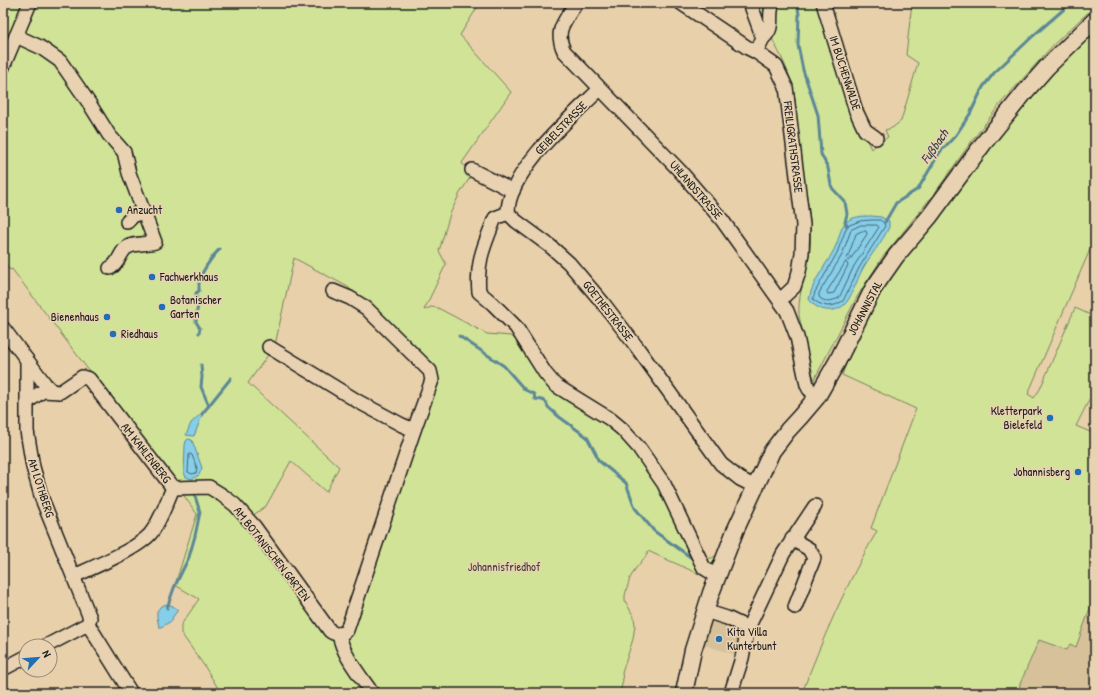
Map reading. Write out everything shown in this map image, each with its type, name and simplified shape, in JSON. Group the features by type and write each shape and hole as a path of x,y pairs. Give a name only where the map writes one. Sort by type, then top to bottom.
{"main road":[{"name":"JOHANNISTAL","path":"684,693 693,650 705,611 735,531 772,451 817,397 837,362 873,289 896,256 930,216 983,144 1025,92 1047,67 1095,20"}],"street":[{"path":"3,67 30,3"},
{"name":"UHLANDSTRASSE","path":"576,3 561,28 560,41 564,51 680,171 722,220 780,300 792,322 797,337 807,385 817,397"},
{"name":"FREILIGRATHSTRASSE","path":"681,3 776,66 786,87 803,225 802,253 799,272 794,287 780,300"},
{"path":"750,3 763,38"},
{"path":"756,52 763,38 771,29 770,15 773,3"},
{"name":"IM BUCHENWALDE","path":"824,3 856,111 865,130 876,138"},
{"path":"16,36 40,47 60,61 109,135 124,152 129,173 155,242 132,245 121,254 118,262 110,268"},
{"name":"GEIBELSTRASSE","path":"508,213 508,206 513,191 529,162 542,145 600,89"},
{"path":"472,170 513,191"},
{"path":"127,222 134,215 144,212"},
{"path":"508,213 495,218 484,246 477,275 479,292 516,327 545,373 555,385 610,419 622,429 639,448 664,484 704,568 718,576"},
{"name":"GOETHESTRASSE","path":"508,213 516,221 570,263 636,346 721,464 740,479 756,487"},
{"path":"333,291 354,300 366,308 430,371 432,380 347,630 343,634 339,634 345,652 372,693"},
{"path":"3,328 45,384 52,391"},
{"path":"269,347 359,402 414,430"},
{"name":"AM LOTHBERG","path":"27,360 29,444 38,485 90,615 88,624 131,693"},
{"name":"AM KAHLENBERG","path":"27,402 43,391 60,392 82,377 89,379 173,488 155,528 145,539 114,557 74,576"},
{"name":"AM BOTANISCHEN GARTEN","path":"173,488 209,487 235,505 254,526 330,631 335,634 339,634"},
{"path":"731,693 742,658 748,628 783,554 815,506"},
{"path":"792,539 810,549 814,558 813,564 795,607"},
{"path":"705,611 727,618 748,628"},
{"path":"58,640 88,624"},
{"path":"3,669 18,661"}],"shaded area":[{"path":"1095,485 1095,693 999,693"},
{"path":"716,621 721,621 738,630 740,636 739,656 701,644 709,624"}],"green space":[{"name":"Johannisfriedhof","path":"36,3 480,3 460,35 511,92 462,163 471,176 460,193 450,214 439,251 446,264 424,310 431,307 438,308 487,334 511,336 526,348 546,372 613,415 703,557 711,558 717,554 708,578 648,551 646,556 636,568 630,578 625,595 625,601 634,617 635,625 633,639 622,673 623,680 620,693 377,693 345,645 437,375 348,287 294,258 275,345 248,383 339,467 326,492 291,461 266,506 252,516 205,481 174,483 12,269 10,270 3,261 3,85"},
{"path":"757,3 820,3 853,112 871,149 888,137 885,130 892,128 901,121 918,63 906,55 912,3 1095,3 1095,6 1055,43 1001,103 937,190 882,258 857,297 814,380 799,316 800,296 809,255 811,233 800,157 795,100 788,71 760,13"},
{"path":"22,5 3,49 3,6"},
{"path":"1086,37 1095,41 1095,238 1028,394 1034,398 1040,389 1075,308 1095,317 1095,388 1076,426 1095,434 1095,595 1076,647 1070,644 1067,650 1039,640 1020,684 1019,693 802,693 836,610 877,531 871,528 916,409 842,375 858,332 877,291 1014,114"},
{"path":"207,492 232,508 251,530 339,649 368,693 221,693 181,633 181,625 199,599 175,585 197,514 182,493"}],"water":[{"path":"861,216 881,217 889,221 889,227 883,239 864,266 847,302 835,310 821,309 809,299 811,291 834,250 841,230 848,221 854,218"},
{"path":"204,411 194,436 186,435 191,423"},
{"path":"188,439 192,440 202,468 199,475 192,479 186,477 184,473 185,445"},
{"path":"167,604 178,610 172,618 173,620 159,627 157,611 161,606"}],"waterway":[{"path":"797,3 799,14 798,45 803,70 818,115 821,154 828,168 831,185 845,202 847,214 845,222 847,226"},
{"name":"Fußbach","path":"885,222 896,203 918,189 940,152 956,135 970,114 983,87 994,73 1071,3"},
{"path":"199,285 203,271 220,249"},
{"path":"197,311 198,305 196,293 199,291 199,287"},
{"path":"196,319 196,322 200,328 199,333"},
{"path":"459,336 504,366 525,390 534,394 535,399 546,402 548,407 558,416 587,437 598,460 626,483 635,508 654,531 696,561"},
{"path":"201,365 201,387 209,406"},
{"path":"202,414 231,378"},
{"path":"167,608 174,588 189,557 195,536 200,512 194,493"}],"place":[{"name":"Anzucht","path":"119,210"},
{"name":"Fachwerkhaus","path":"152,277"},
{"name":"Botanischer Garten","path":"162,307"},
{"name":"Bienenhaus","path":"107,317"},
{"name":"Riedhaus","path":"113,334"},
{"name":"Kletterpark Bielefeld","path":"1050,418"},
{"name":"Johannisberg","path":"1078,472"},
{"name":"Kita Villa Kunterbunt","path":"719,639"}]}
